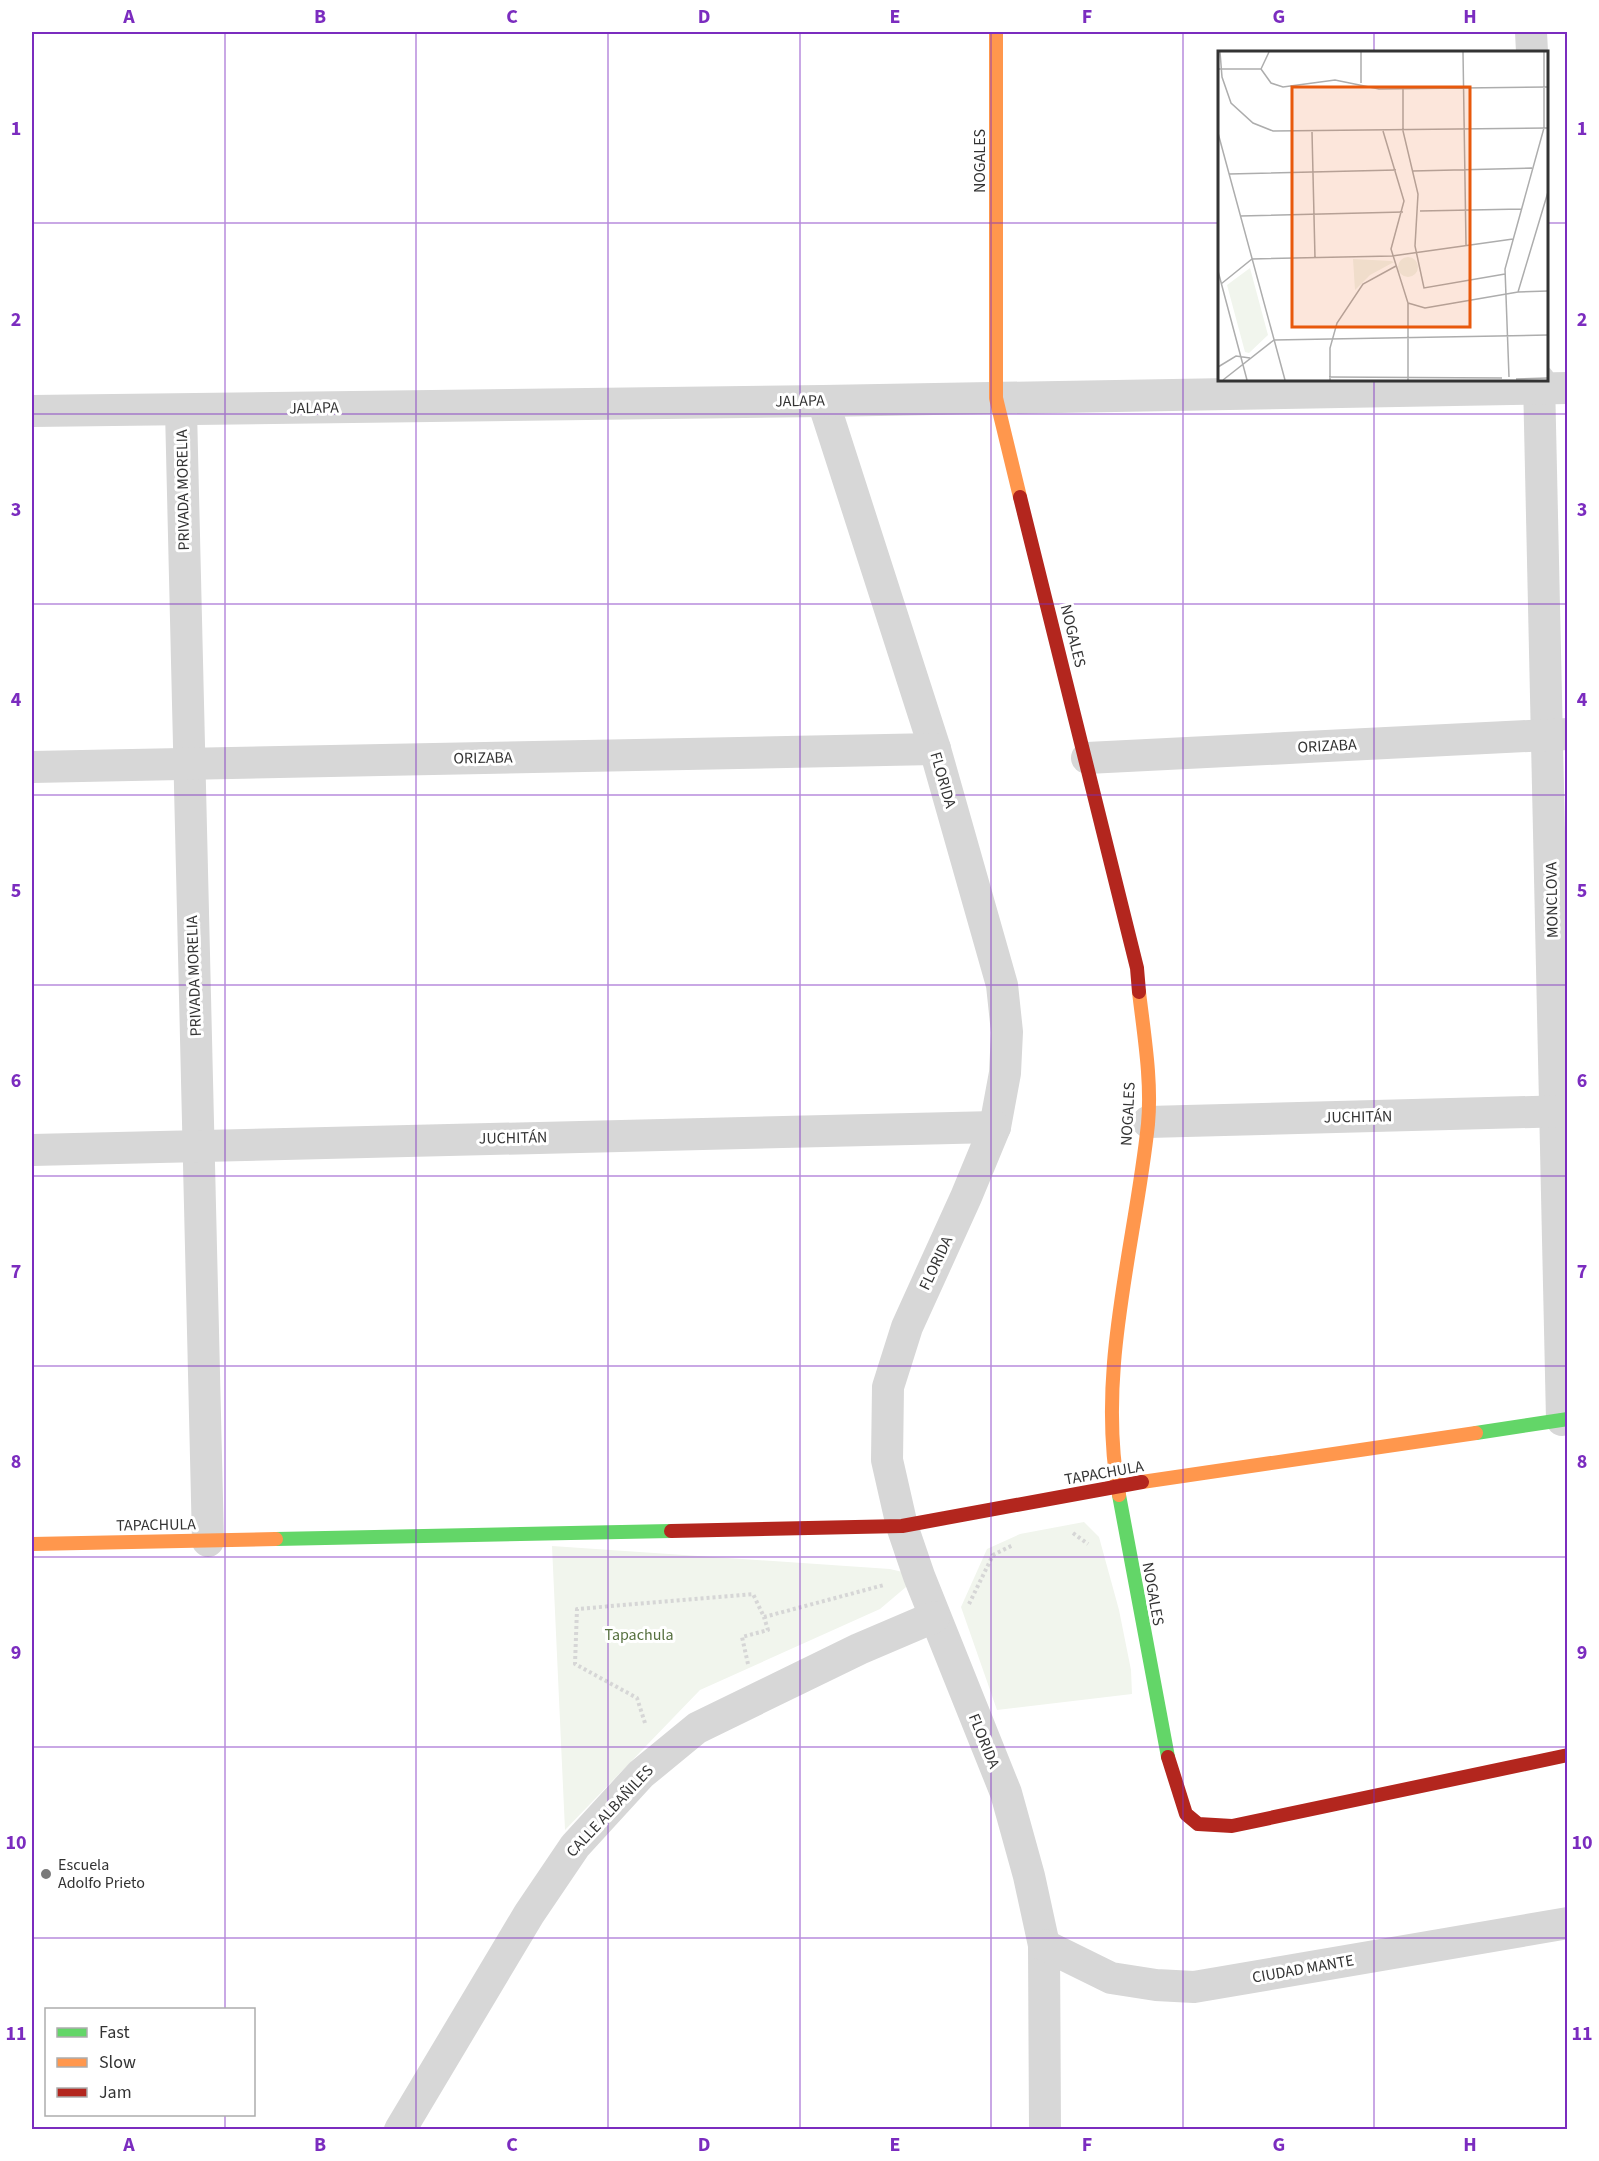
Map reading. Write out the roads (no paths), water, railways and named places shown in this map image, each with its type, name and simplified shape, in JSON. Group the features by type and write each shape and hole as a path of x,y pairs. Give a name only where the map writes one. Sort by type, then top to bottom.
{"street":[{"name":"NOGALES","path":"996,32 996,398 1087,758 1137,968 1148,1080 1148,1122 1112,1370 1110,1432 1117,1486 1159,1720 1181,1801 1186,1814 1198,1824 1232,1826 1568,1755"},
{"path":"1531,32 1532,51"},
{"name":"JALAPA","path":"32,411 823,401 1549,385"},
{"name":"MONCLOVA","path":"1549,385 1558,734 1565,1420"},
{"name":"FLORIDA","path":"823,401 934,749 1002,985 1007,1032 1005,1073 995,1127 966,1197 906,1327 888,1387 887,1460 902,1526 919,1576 1006,1794 1029,1876 1044,1945 1045,2130"},
{"name":"PRIVADA MORELIA","path":"181,410 208,1541"},
{"name":"ORIZABA","path":"1087,758 1558,734"},
{"name":"ORIZABA","path":"32,767 934,749"},
{"name":"JUCHITÁN","path":"1148,1122 1562,1112"},
{"name":"JUCHITÁN","path":"32,1150 995,1127"},
{"name":"TAPACHULA","path":"32,1544 902,1526 1117,1486 1565,1420"},
{"name":"CALLE ALBAÑILES","path":"400,2130 480,1992 548,1885 575,1846 641,1774 697,1728 859,1649 934,1617"},
{"name":"CIUDAD MANTE","path":"1044,1945 1111,1978 1194,1988 1568,1923"}],"place":[{"name":"Escuela Adolfo Prieto","path":"46,1874"}],"park label":[{"name":"Tapachula","path":"639,1635"}]}
